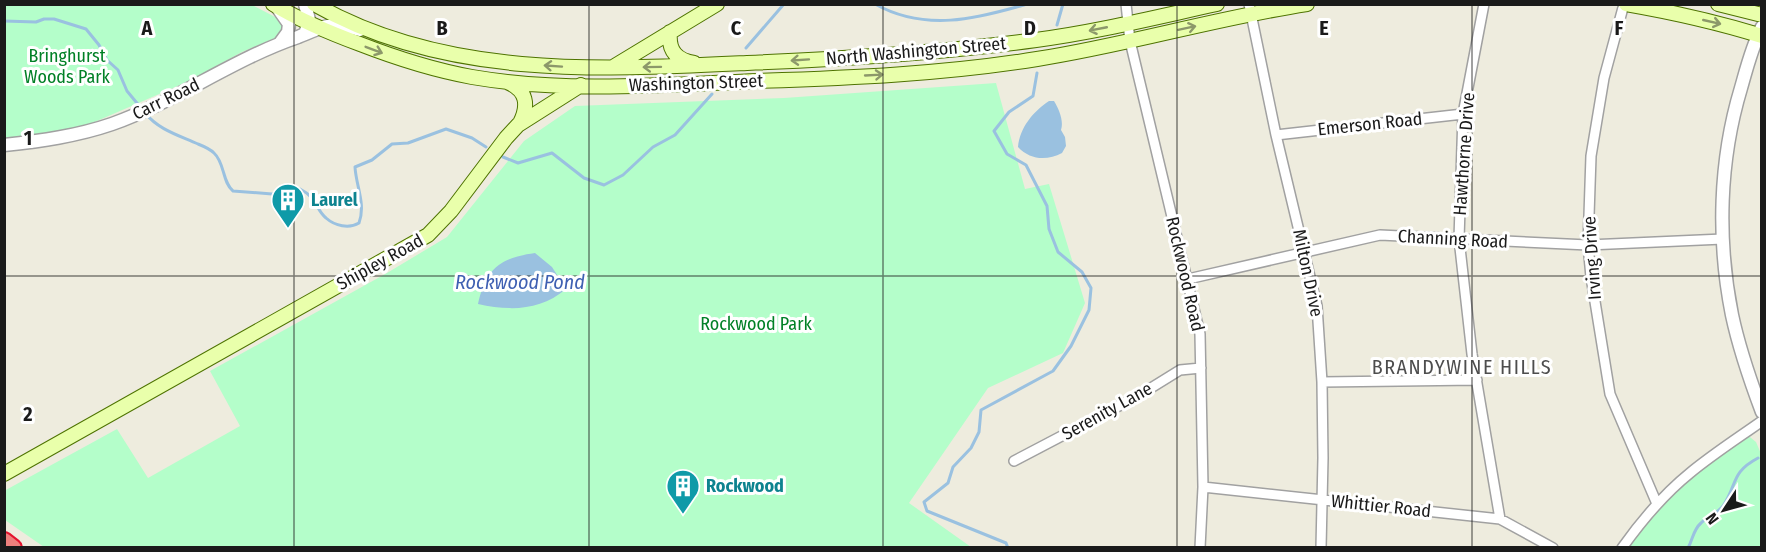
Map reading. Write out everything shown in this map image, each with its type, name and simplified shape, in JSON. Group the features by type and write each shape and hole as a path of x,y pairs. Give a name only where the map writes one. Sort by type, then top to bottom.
{"highway":[{"path":"4,541 13,548"}],"main road":[{"name":"Washington Street","path":"314,4 397,40 497,62 611,68"},
{"name":"Shipley Road","path":"4,474 428,235 451,211 520,123 717,4"},
{"name":"North Washington Street","path":"611,68 731,64 950,51 1038,40 1217,4"},
{"path":"1130,41 1250,10 1307,4"},
{"path":"1625,4 1760,32"},
{"path":"1718,4 1761,15"},
{"name":"Washington Street","path":"275,5 311,29 412,62 472,77 580,86 714,83 939,72 1038,59 1130,41"},
{"path":"670,32 670,45 677,57 685,61 709,65"},
{"path":"506,81 519,88 525,97 525,113 520,123"}],"street":[{"path":"305,4 311,29"},
{"name":"Rockwood Road","path":"1126,4 1130,41 1200,334 1203,488 1200,548"},
{"name":"Hawthorne Drive","path":"1484,4 1463,114 1459,239 1476,380 1500,519"},
{"name":"Irving Drive","path":"1625,4 1604,78 1590,156 1588,244 1590,277 1610,394 1657,504"},
{"path":"275,5 289,24 288,32 279,44"},
{"name":"Milton Drive","path":"1250,10 1276,135 1317,306 1322,382 1321,548"},
{"name":"Carr Road","path":"4,145 52,139 113,124 182,93 252,55 311,29 328,26 351,27 397,40"},
{"path":"1760,32 1740,92 1729,139 1723,192 1723,239 1732,315 1761,412"},
{"name":"Emerson Road","path":"1276,135 1463,114"},
{"name":"Channing Road","path":"1188,279 1380,235 1588,244 1723,239"},
{"name":"Serenity Lane","path":"1014,461 1138,396 1180,370 1201,368"},
{"path":"1322,382 1476,380"},
{"path":"1622,548 1657,504 1692,471 1761,421"},
{"name":"Whittier Road","path":"1203,488 1500,519 1553,548"}],"green space":[{"name":"Bringhurst Woods Park","path":"5,5 252,5 279,19 283,23 283,29 275,38 242,52 187,82 83,127 39,137 5,140"},
{"name":"Rockwood Park","path":"996,83 1025,189 1049,184 1085,303 1063,353 988,388 909,503 971,547 44,547 5,520 4,491 117,429 148,478 240,426 210,371 387,273 447,237 524,141 575,106 784,98"},
{"path":"1745,433 1756,442 1762,456 1762,544 1759,547 1622,548 1657,504"}],"water":[{"path":"1049,101 1054,101 1059,111 1066,146 1062,153 1056,156 1033,157 1018,147 1021,133 1028,121"},
{"name":"Rockwood Pond","path":"535,253 552,267 566,289 546,302 524,307 502,308 478,304 485,282 496,267 512,258"}],"waterway":[{"path":"746,48 784,4"},
{"path":"875,4 894,13 932,20 970,18 1027,4"},
{"path":"1057,25 1063,4"},
{"path":"4,21 36,22 54,19 86,29 107,60 118,70 127,91 141,108"},
{"path":"1008,548 1006,543 927,511 924,502 948,483 953,467 971,448 979,432 981,410 1053,371 1071,346 1089,310 1091,288 1082,272 1058,252 1049,229 1047,206 1026,165 1007,154 994,131 1009,112 1033,96 1037,73"},
{"path":"503,157 518,163 552,153 584,178 604,185 623,175 653,147 675,135 712,94"},
{"path":"145,113 163,128 204,147 218,157 227,183 233,191 272,194 300,189 310,196 326,218 342,226 359,223 361,216 355,167 372,160 392,144 408,143 446,129 472,138 486,147"},
{"path":"1688,548 1698,526 1723,506 1739,474 1749,463 1758,458"}],"place":[{"name":"Laurel","path":"288,229"},
{"name":"Rockwood","path":"683,515"}],"district":[{"name":"BRANDYWINE HILLS","path":"1462,367"}]}
